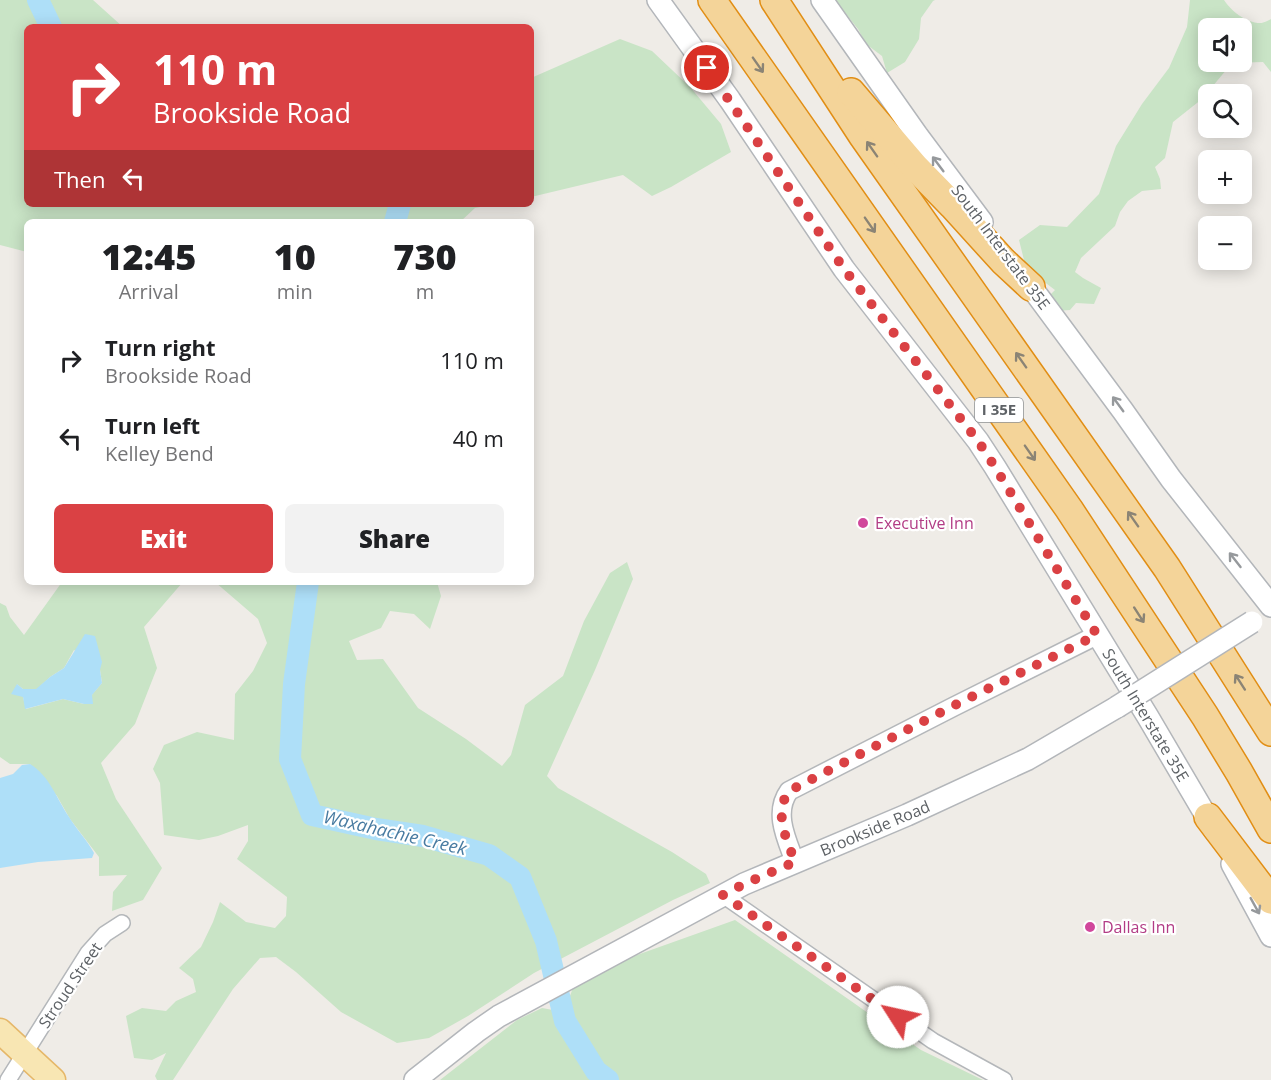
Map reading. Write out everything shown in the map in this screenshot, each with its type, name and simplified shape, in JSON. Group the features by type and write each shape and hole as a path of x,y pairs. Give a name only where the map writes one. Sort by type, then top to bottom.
{"highway":[{"name":"I 35E","path":"712,0 1069,509 1205,716 1271,829"},
{"name":"I 35E","path":"774,0 862,135 1167,568 1271,732"},
{"path":"774,0 915,167 954,206 1003,261 1031,287"},
{"path":"1208,817 1271,900"}],"main road":[{"name":"South Interstate 35E","path":"658,0 730,100 844,269 978,441 1208,817 1271,936"},
{"name":"South Interstate 35E","path":"822,0 916,135 1123,411 1171,479 1271,608"},
{"name":"Brookside Road","path":"415,1080 499,1016 744,884 907,815 1028,759 1117,707 1271,608"},
{"path":"0,1031 53,1080"}],"street":[{"path":"795,862 784,829 781,811 784,798 789,791 1097,635"},
{"path":"723,895 933,1041 1004,1080"},
{"name":"Stroud Street","path":"8,1080 88,953 105,934 122,923"}],"green space":[{"path":"0,0 93,0 120,24 24,24 24,207 480,207 475,208 463,219 24,219 24,251 0,245"},
{"path":"835,0 935,0 921,18 919,39 905,62 887,73 882,56 866,44 858,29"},
{"path":"1190,0 1224,0 1244,18 1198,18 1198,72 1224,72 1214,84 1198,84 1198,102 1173,122 1165,158 1155,167 1161,189 1142,191 1128,201 1120,212 1115,226 1081,258 1075,272 1101,288 1094,304 1076,303 1070,310 1056,311 1048,297 1055,290 1026,268 1019,240 1040,225 1067,227 1099,194 1116,146 1142,104 1169,68 1187,27"},
{"path":"1271,19 1271,72 1263,62 1252,62 1252,21 1262,23"},
{"path":"620,39 652,51 690,87 721,124 731,152 652,196 623,175 534,196 534,77"},
{"path":"627,562 633,579 547,776 558,788 672,852 706,874 710,883 534,973 468,1016 429,1038 397,1043 341,1012 276,957 260,958 233,989 173,1080 157,1080 155,1076 166,1053 152,1060 134,1058 126,1016 142,1008 166,1011 176,1001 196,992 193,979 179,968 201,947 220,902 246,922 275,928 286,916 287,897 237,859 248,841 248,825 199,840 164,835 160,783 153,769 164,745 197,732 234,740 235,694 253,671 267,643 258,619 218,585 438,585 441,596 430,629 414,614 390,611 381,628 349,641 357,660 383,659 418,708 502,766 511,755 525,705 563,676 584,621 610,573"},
{"path":"60,585 180,585 144,627 157,668 135,724 101,763 116,799 162,868 143,900 112,911 113,892 127,875 99,876 99,857 70,819 57,796 30,764 10,764 0,757 0,603 6,606 10,617 24,635","holes":["74,650 100,670 102,683 84,704 63,699 26,709 17,684 23,689 36,690 64,668"]},
{"path":"735,920 921,1050 983,1080 440,1080 517,1020 542,1008 564,1012 574,985 623,960"}],"water":[{"path":"85,634 95,636 102,662 100,670 102,683 92,695 93,704 63,699 25,709 23,697 11,694 17,684 23,689 36,689 64,668"},
{"path":"30,764 48,781 94,853 92,858 38,862 0,868 0,778 13,774 22,765"}],"waterway":[{"name":"Waxahachie Creek","path":"38,0 50,24"},
{"name":"Waxahachie Creek","path":"396,219 399,207"},
{"name":"Waxahachie Creek","path":"308,585 294,684 290,759 312,815 376,829 423,836 489,855 520,877 546,941 565,1021 596,1071 608,1080"}],"place":[{"name":"Executive Inn","path":"863,523"},
{"name":"Dallas Inn","path":"1090,927"}],"route":[{"path":"707,68 844,269 978,441 1097,635 789,791 784,798 781,811 784,829 795,862 723,895 898,1017"}]}
